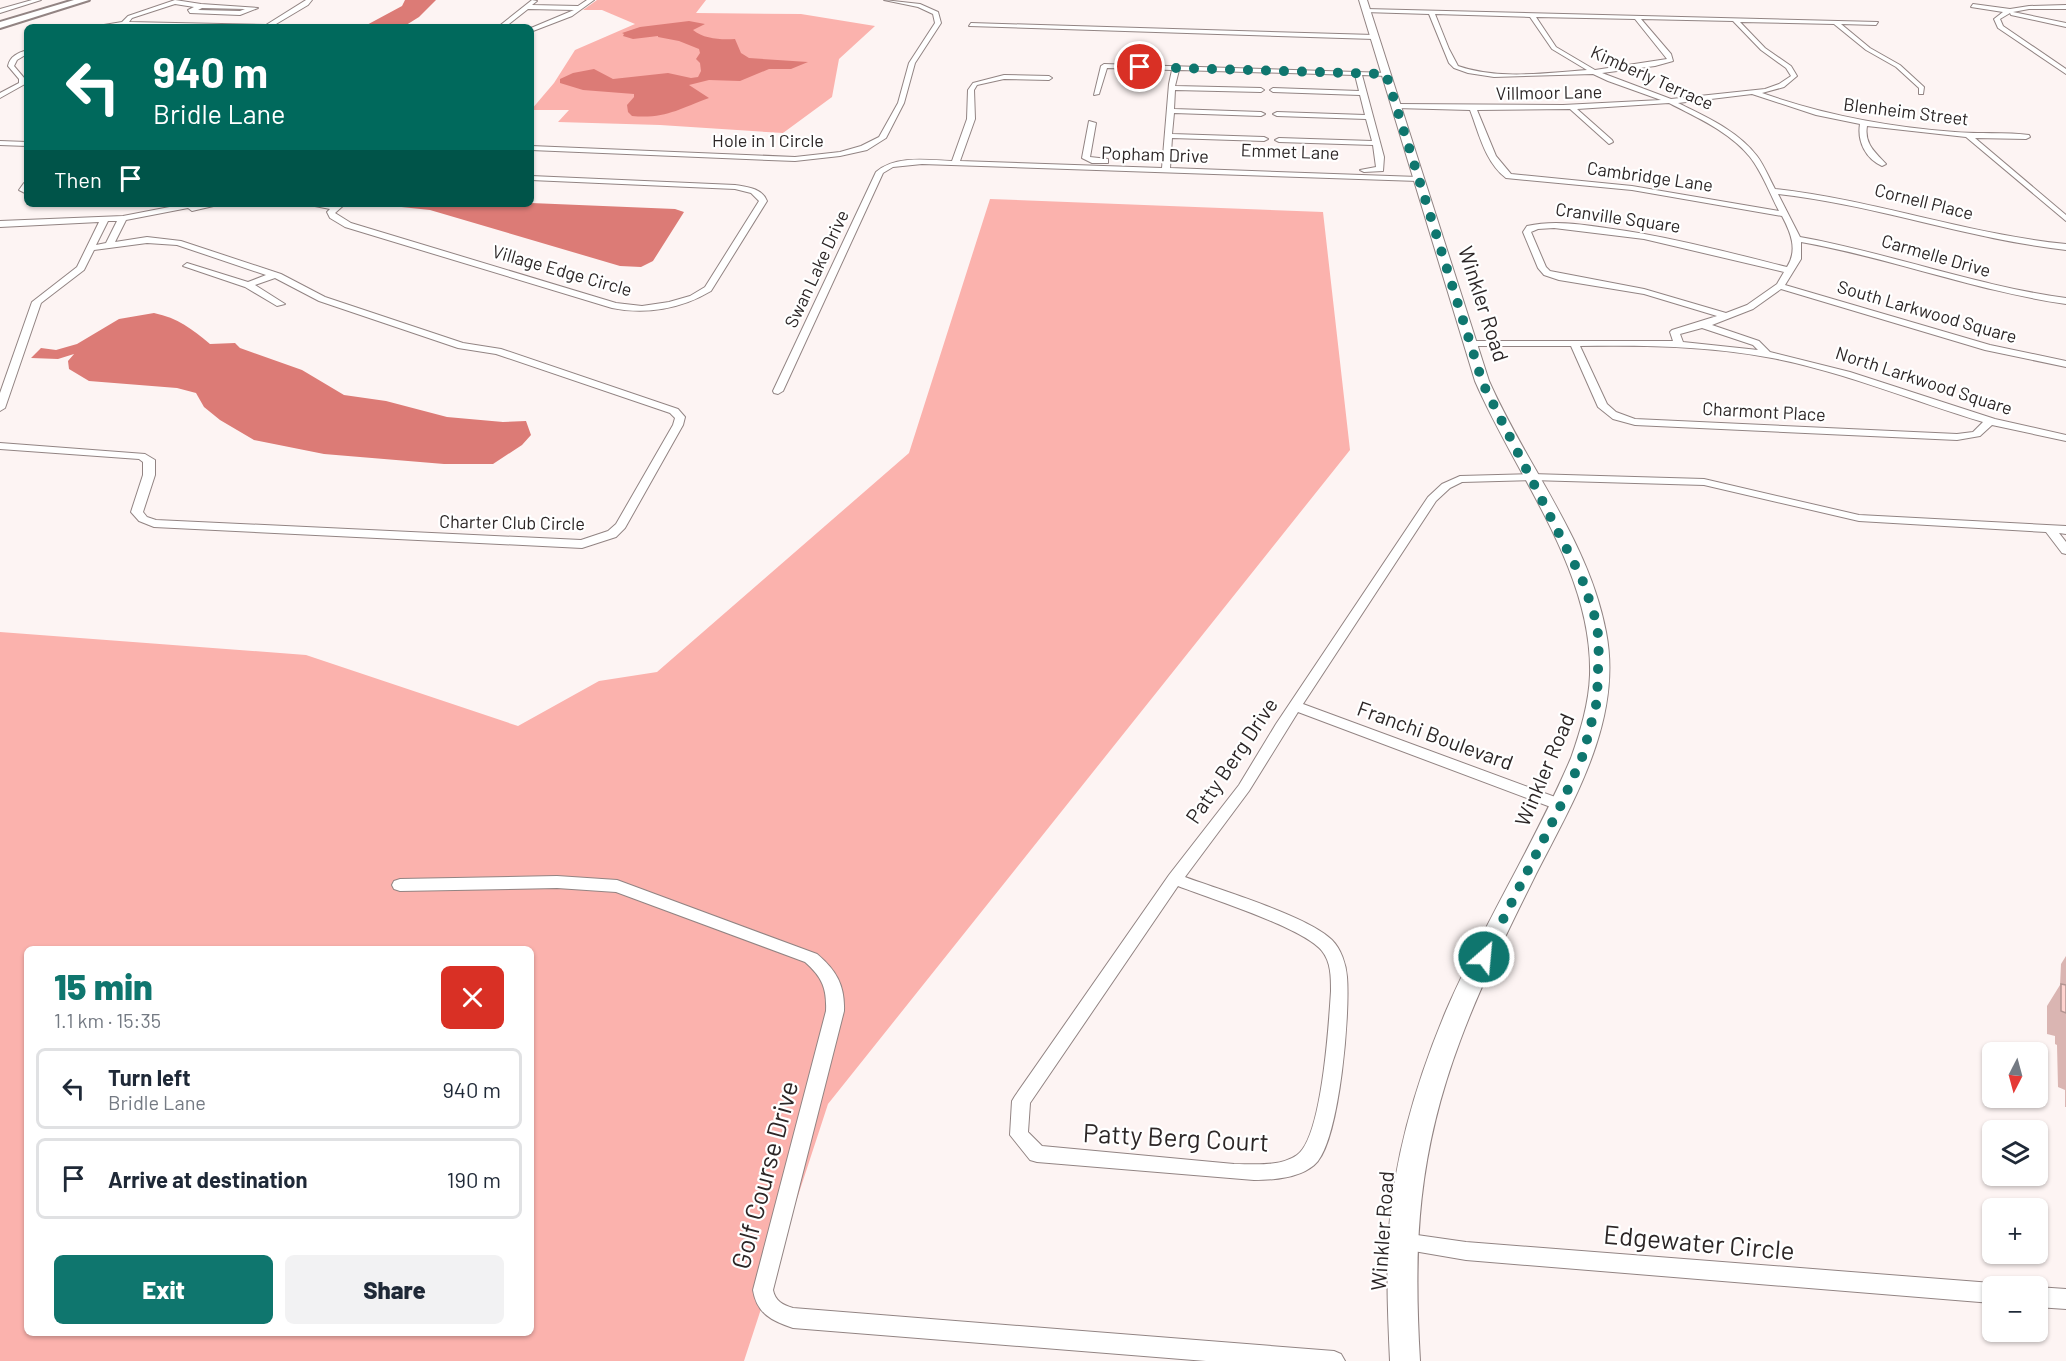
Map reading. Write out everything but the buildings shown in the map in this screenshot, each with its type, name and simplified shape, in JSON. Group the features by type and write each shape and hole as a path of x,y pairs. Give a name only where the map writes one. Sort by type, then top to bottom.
{"main road":[{"path":"0,20 66,0"},
{"path":"0,26 84,0"}],"street":[{"path":"0,11 38,0"},
{"path":"271,24 309,0"},
{"path":"506,24 534,5 547,0"},
{"path":"534,29 570,15 591,0"},
{"name":"Hole in 1 Circle","path":"534,148 784,159 830,156 864,148 886,134 901,103 912,63 938,23 936,14 925,7 887,0"},
{"path":"2046,0 2058,7"},
{"path":"125,23 130,16 178,1 201,6 255,8 240,13 190,11 201,6"},
{"path":"515,24 534,5 579,8"},
{"path":"1365,5 1431,12 1876,23"},
{"name":"Winkler Road","path":"1365,5 1470,344 1488,394 1582,579 1594,614 1599,639 1600,675 1592,728 1561,805 1484,957 1447,1038 1416,1136 1407,1190 1403,1242 1402,1290 1405,1361"},
{"path":"2066,8 2005,13 1971,8 1972,6 2005,13 2066,25"},
{"path":"1431,12 1454,65 1465,71 1494,75 1593,72 1671,60 1670,55 1636,17"},
{"path":"2005,13 1996,19 2000,27 2066,72"},
{"name":"Kimberly Terrace","path":"1532,15 1557,51 1617,83 1644,90 1672,102 1718,126 1738,141 1754,157 1797,239"},
{"name":"Villmoor Lane","path":"1396,106 1573,109 1672,102 1750,92 1785,84 1792,78 1793,73 1785,63 1763,49 1734,19"},
{"path":"1835,22 1868,49 1914,79 1922,88 1921,93"},
{"path":"118,24 160,24"},
{"path":"971,26 1374,36"},
{"path":"0,96 13,90 23,81 11,63 24,54"},
{"path":"1096,94 1104,66 1386,74"},
{"path":"1166,167 1172,87 1176,68"},
{"path":"1279,140 1377,142 1358,73"},
{"path":"955,163 971,119 971,90 975,84 1004,77 1049,78"},
{"path":"1172,87 1261,90"},
{"path":"13,90 24,91"},
{"path":"1273,90 1363,93"},
{"name":"Blenheim Street","path":"1750,92 1810,112 1864,124 1968,135 2026,137"},
{"name":"Cambridge Lane","path":"1473,108 1496,164 1502,172 1509,176 1632,188 1785,214"},
{"path":"1573,109 1609,141"},
{"path":"1170,111 1261,114"},
{"path":"1278,114 1369,117"},
{"name":"Emmet Lane","path":"1092,123 1086,158 1092,161 1166,167 1380,169 1377,142"},
{"path":"1864,124 1862,138 1882,164"},
{"path":"1968,135 2066,219"},
{"path":"1168,136 1264,139"},
{"path":"0,143 24,144"},
{"name":"Popham Drive","path":"891,165 910,162 1166,167 1418,179"},
{"name":"Swan Lake Drive","path":"778,391 880,172 891,165"},
{"name":"Village Edge Circle","path":"336,207 331,212 333,216 348,225 615,306 642,309 682,302 708,289 763,201 762,197 754,191 735,187 534,178"},
{"name":"Cornell Place","path":"1773,191 1871,205 2010,240 2066,247"},
{"path":"0,224 104,220 184,207"},
{"path":"151,214 202,207"},
{"path":"110,245 123,218"},
{"path":"0,408 37,302 81,268 104,220"},
{"name":"Cranville Square","path":"1725,316 1651,292 1558,278 1542,268 1527,232 1530,228 1551,225 1637,235 1695,246 1791,271"},
{"path":"1470,344 1679,343 1675,332 1702,325 1759,302 1780,286 1797,260 1797,239"},
{"name":"Carmelle Drive","path":"1797,239 1846,248 2003,291 2066,301"},
{"name":"Charter Club Circle","path":"0,446 141,456 149,460 149,475 137,512 143,519 154,523 564,545 599,540 612,534 621,526 678,425 680,417 674,411 653,403 498,351 461,346 322,299 274,275 170,241 147,240 92,248"},
{"path":"188,266 248,285 280,304"},
{"path":"248,285 274,275"},
{"name":"South Larkwood Square","path":"1780,286 1988,348 2066,364"},
{"name":"North Larkwood Square","path":"1702,325 1756,344 1773,355"},
{"name":"North Larkwood Square","path":"1679,343 1773,355 1825,367 1989,420 2066,438"},
{"name":"Charmont Place","path":"1575,345 1607,412 1635,422 1957,437 1982,433 1989,420"},
{"name":"Patty Berg Drive","path":"1019,1135 1021,1101 1175,879 1244,788 1295,706 1432,499 1446,486 1460,479 1531,477 1704,482 1859,518 2066,530"},
{"path":"2050,530 2066,550"},
{"name":"Franchi Boulevard","path":"1295,706 1561,805"},
{"name":"Patty Berg Court","path":"1019,1135 1037,1154 1234,1172 1263,1173 1292,1168 1312,1154 1320,1132 1333,1066 1339,997 1335,956 1323,940 1300,928 1175,879"},
{"name":"Golf Course Drive","path":"400,885 557,882 617,886 811,958 822,967 834,982 837,993 836,1011 764,1290 764,1299 768,1307 778,1313 793,1318 1334,1361"},
{"name":"Edgewater Circle","path":"1403,1242 1478,1252 1982,1292"},
{"path":"2048,1298 2066,1299"}],"shaded area":[{"path":"405,0 436,0 419,17 408,24 369,24 402,6"},
{"path":"597,0 706,0 696,13 801,14 875,26 839,59 832,97 783,133 660,125 558,122 569,110 534,110 534,106 554,83 575,50 635,24 602,10 583,10"},
{"path":"689,21 705,24 693,30 707,37 735,39 741,53 749,58 808,62 791,69 769,69 740,81 709,80 689,85 709,98 672,112 644,117 632,116 628,112 627,105 634,94 583,90 560,83 560,79 573,73 594,69 613,79 668,73 691,78 698,77 701,71 700,63 696,59 700,53 699,49 658,36 633,39 623,36 622,33 640,27"},
{"path":"990,199 1323,212 1350,450 828,1104 744,1361 0,1361 0,632 306,655 518,726 599,681 657,672 909,453"},
{"path":"534,203 675,209 684,212 653,261 641,267 620,266 430,210 402,207 534,207"},
{"path":"154,313 184,325 210,344 235,343 240,348 302,370 344,395 386,401 447,417 503,422 526,421 531,435 522,445 493,464 444,464 324,454 254,440 220,420 204,407 196,393 177,388 89,381 69,369 68,361 74,354 58,359 31,358 41,348 56,350 77,344 119,319"}],"route":[{"path":"1140,67 1386,74 1483,384 1582,579 1594,614 1599,639 1600,675 1592,728 1561,805 1484,957"}]}
